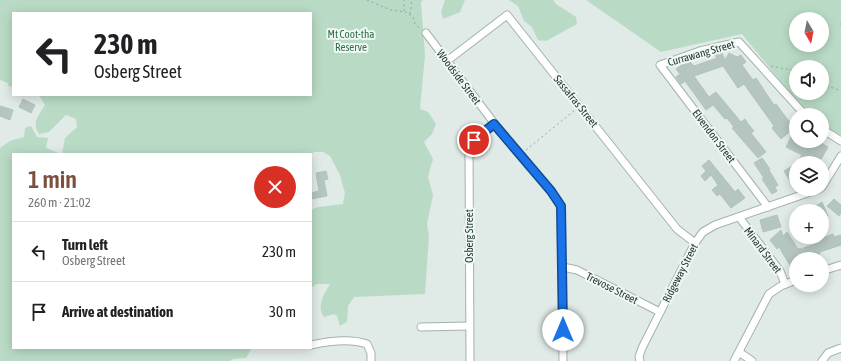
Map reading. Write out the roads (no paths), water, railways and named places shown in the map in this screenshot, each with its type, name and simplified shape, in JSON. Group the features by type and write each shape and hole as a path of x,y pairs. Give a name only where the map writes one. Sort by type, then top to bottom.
{"street":[{"name":"Sassafras Street","path":"447,61 507,15 677,229 695,243"},
{"name":"Woodside Street","path":"426,33 494,124 521,154 551,191 561,206 563,267 563,361"},
{"name":"Currawang Street","path":"660,65 700,51 739,42 799,108"},
{"name":"Elvendon Street","path":"660,65 768,207"},
{"name":"Osberg Street","path":"470,361 470,145 494,124"},
{"path":"829,133 841,141"},
{"path":"829,176 841,156"},
{"name":"Ridgeway Street","path":"640,361 639,357 642,348 695,243 703,232 715,225 799,196"},
{"name":"Minard Street","path":"739,217 780,272 785,284"},
{"path":"829,269 841,265"},
{"name":"Trevose Street","path":"563,267 577,270 660,312"},
{"path":"734,361 766,298 774,289 789,283"},
{"path":"422,327 469,326"},
{"path":"312,345 329,341 360,341 367,344 371,353 371,361"},
{"path":"822,361 828,353 841,348"},
{"path":"739,352 752,361"}],"park label":[{"name":"Mt Coot-tha Reserve","path":"351,40"}]}
